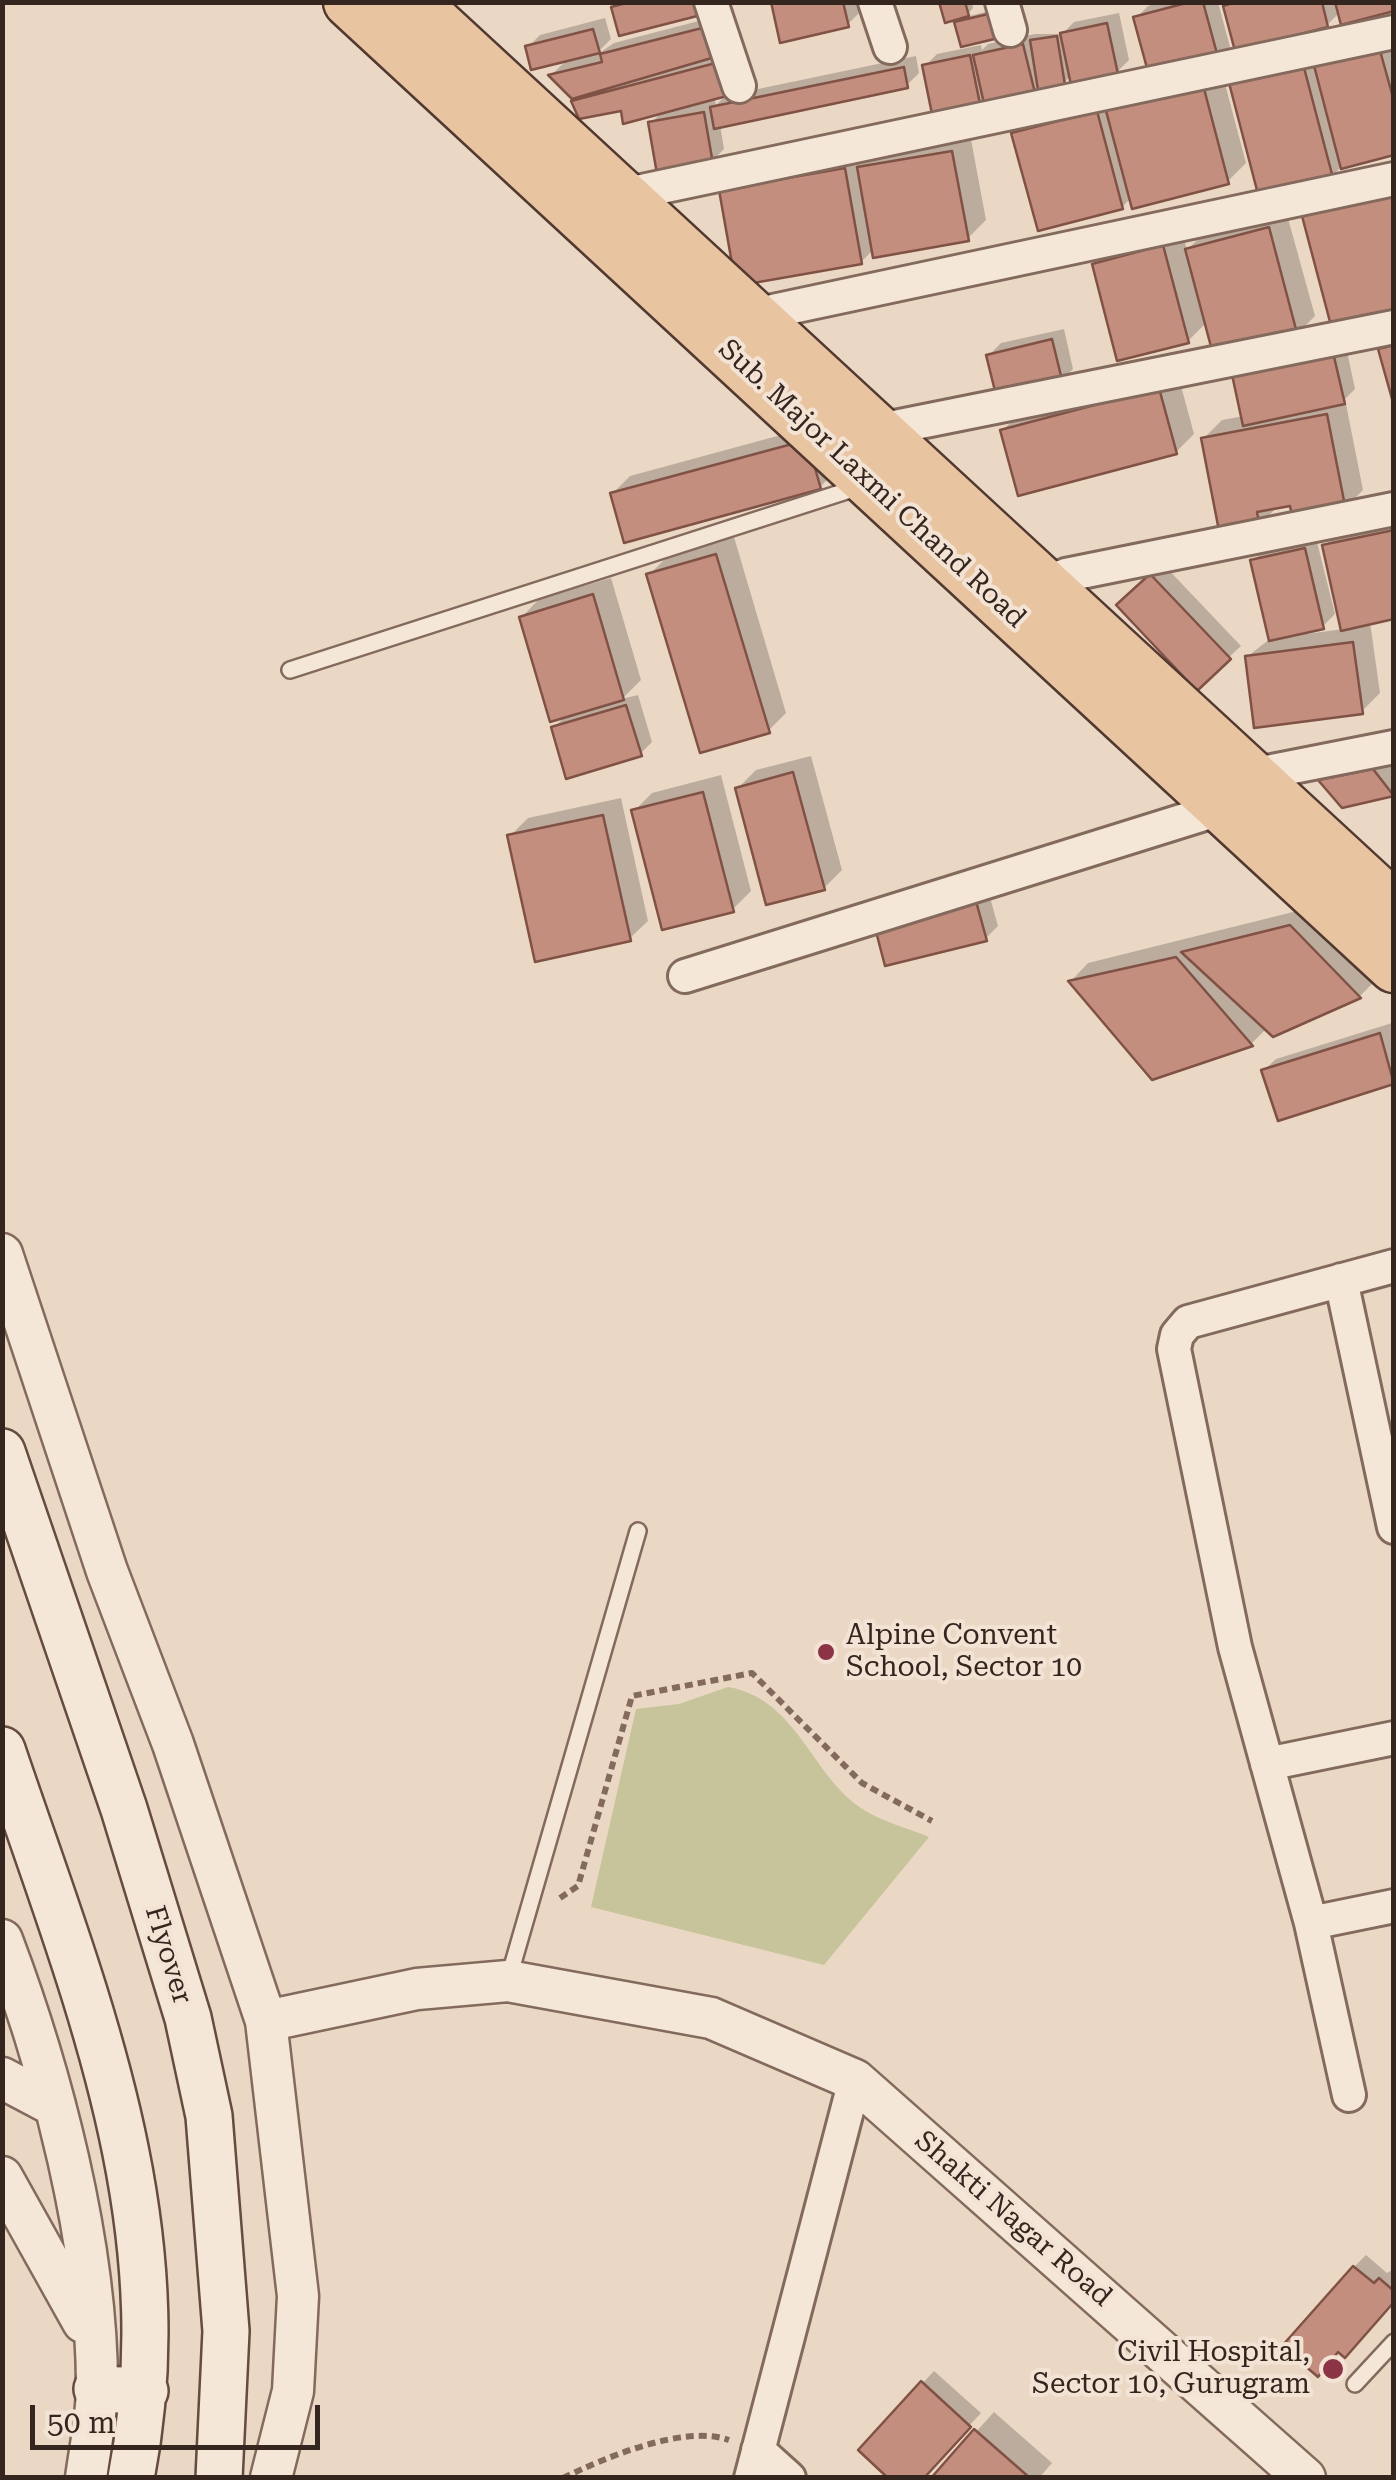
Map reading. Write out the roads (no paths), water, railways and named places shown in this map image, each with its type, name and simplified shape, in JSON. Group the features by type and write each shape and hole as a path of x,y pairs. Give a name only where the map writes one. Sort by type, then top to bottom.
{"main road":[{"name":"Sub. Major Laxmi Chand Road","path":"349,2 745,335 880,430 1028,598 1237,792 1394,966"},
{"name":"Sub. Major Laxmi Chand Road","path":"413,2 623,195 871,483 1028,598"},
{"name":"Sub. Major Laxmi Chand Road","path":"1237,792 1394,906"},
{"name":"Flyover","path":"2,1452 124,1809 188,2018 208,2116 220,2224 226,2331 219,2478"},
{"path":"2,1750 105,2056 140,2213 146,2294 145,2391 131,2478"},
{"path":"97,2390 145,2391"}],"street":[{"path":"710,2 739,86"},
{"path":"875,2 890,46"},
{"path":"623,195 1394,32"},
{"path":"745,335 774,310 1394,179"},
{"path":"880,430 1394,327"},
{"path":"1028,598 1394,509"},
{"path":"685,976 1237,792 1394,747"},
{"path":"2,1254 107,1571 173,1744 266,2021 298,2296 293,2392 271,2478"},
{"path":"1349,2095 1312,1923 1234,1647 1174,1349 1178,1334 1188,1322 1394,1266"},
{"path":"1341,1280 1394,1527"},
{"path":"1267,1764 1394,1738"},
{"path":"1312,1923 1394,1906"},
{"path":"2,1940 17,2007 56,2106 92,2299 97,2390 86,2478"},
{"name":"Shakti Nagar Road","path":"266,2021 417,1988 508,1981 711,2018 855,2080 1305,2478"},
{"path":"2,2078 56,2106"},
{"path":"789,2478 755,2464 855,2080"},
{"path":"2,2177 94,2343"}],"lane":[{"path":"290,670 871,483"},
{"path":"508,1981 638,1531"},
{"path":"1355,2384 1394,2342"}],"place":[{"name":"Alpine Convent School, Sector 10","path":"826,1652"},
{"name":"Civil Hospital, Sector 10, Gurugram","path":"1333,2369"}]}
